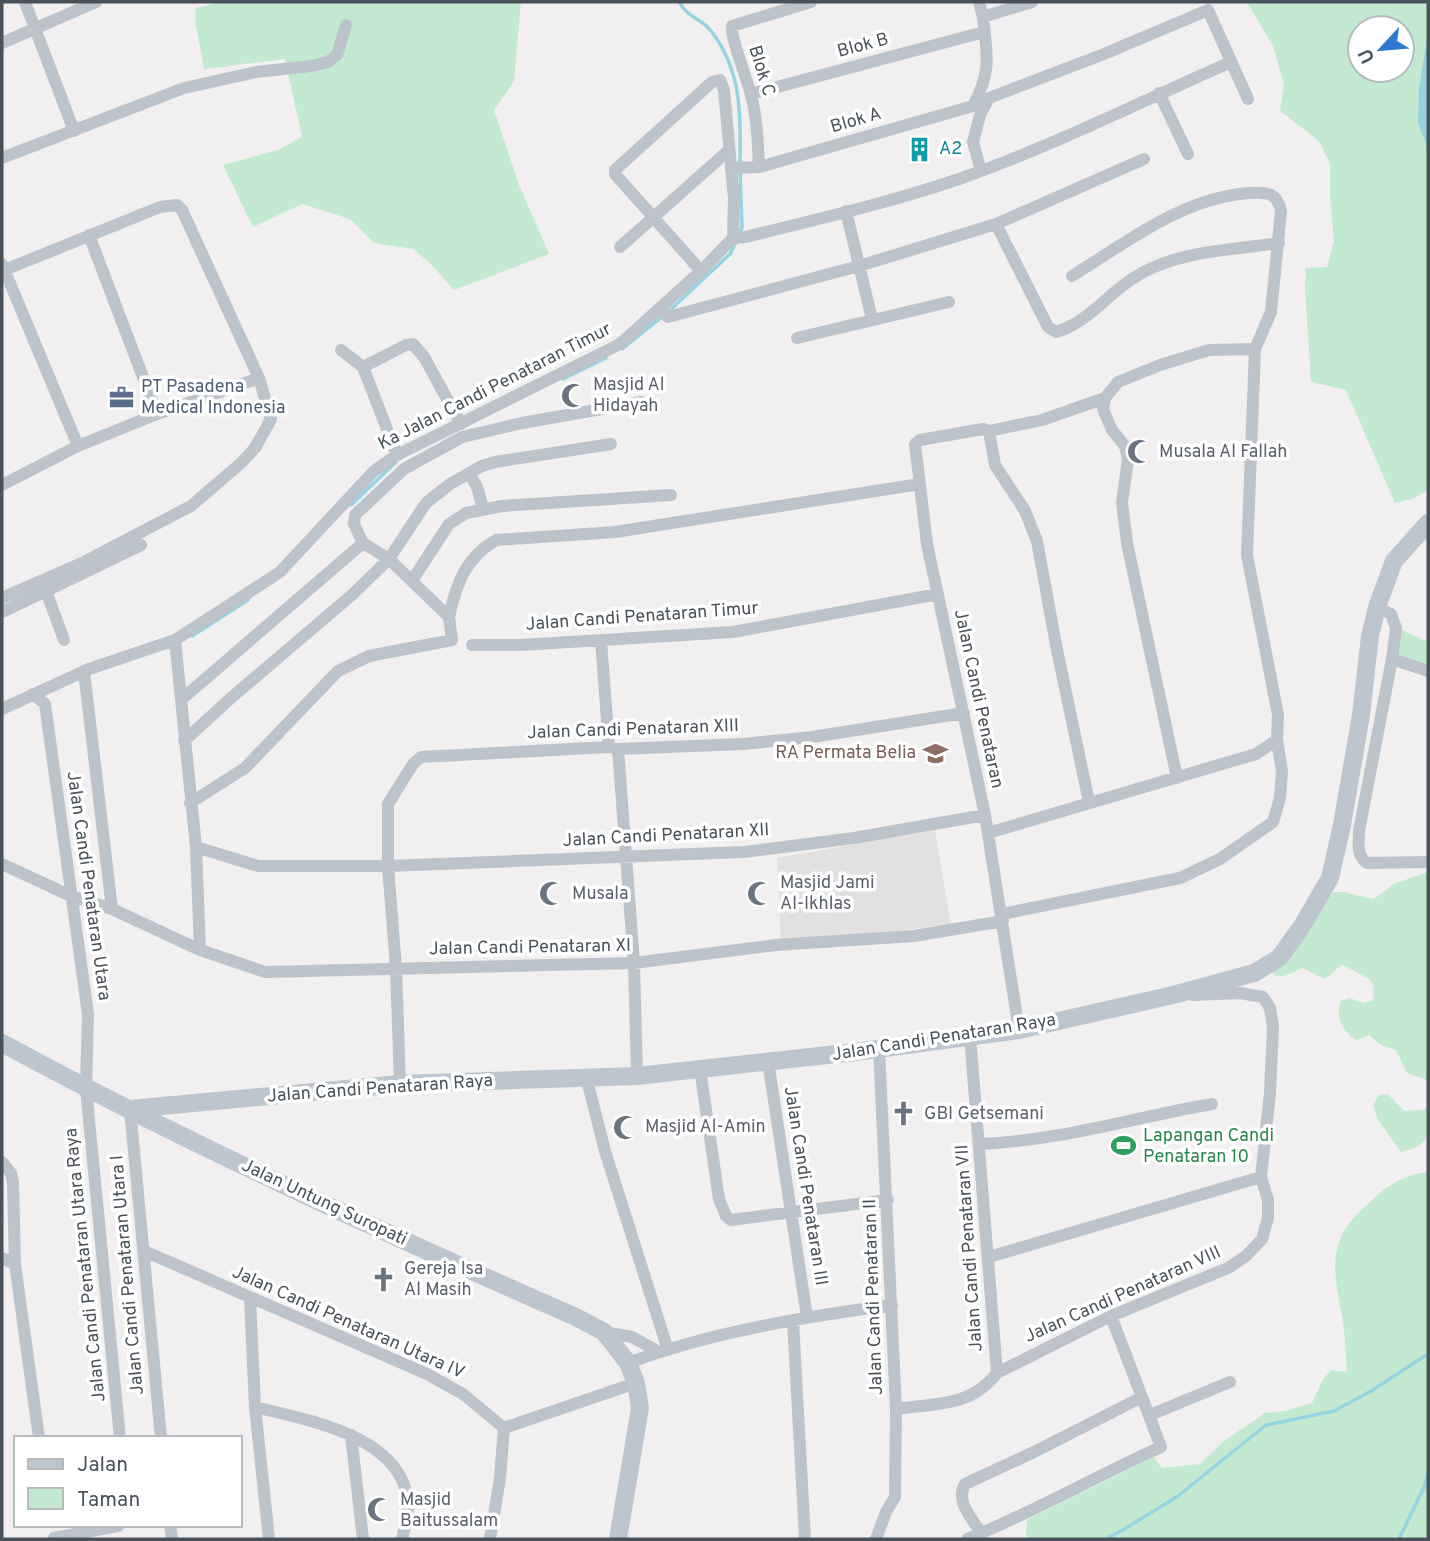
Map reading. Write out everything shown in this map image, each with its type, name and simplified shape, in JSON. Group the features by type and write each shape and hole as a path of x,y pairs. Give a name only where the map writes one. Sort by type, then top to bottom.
{"main road":[{"name":"Jalan Candi Penataran Raya","path":"130,1109 400,1084 637,1076 879,1049 1019,1030 1173,996 1254,973 1279,958 1302,926 1330,878 1342,825 1370,636 1377,607 1394,561 1428,523"},
{"name":"Jalan Untung Suropati","path":"2,1043 86,1089 343,1214 576,1317 604,1332 628,1363 636,1383 640,1408 618,1539"}],"street":[{"path":"25,2 74,131"},
{"path":"2,43 96,2"},
{"name":"Blok C","path":"743,168 756,118 732,26 811,2"},
{"path":"979,2 985,32"},
{"path":"983,17 1032,2"},
{"path":"981,171 973,142 980,115 989,98 1208,10 1248,99"},
{"path":"2,158 184,88 256,72 328,62 337,55 346,25"},
{"name":"Blok B","path":"751,94 985,32"},
{"name":"Blok A","path":"743,168 974,106 984,86 988,53 985,32"},
{"path":"701,271 615,174 615,170 712,82 719,80 723,83 729,150 743,168 739,238 846,211 981,171 1231,62"},
{"path":"1159,93 1188,154"},
{"path":"620,247 729,150"},
{"path":"664,312 859,266 996,224 1144,159"},
{"path":"1072,276 1146,230 1197,203 1222,196 1265,192 1274,195 1279,202 1279,243 1271,312 1255,349 1209,350 1160,365 1118,382 1104,398 1042,420 986,430 995,465 1025,511 1037,541 1089,802"},
{"path":"2,598 82,563 191,506 254,448 271,419 259,378 182,210 177,205 160,207 3,268 78,446"},
{"path":"846,211 872,320"},
{"path":"996,224 1048,327 1056,332 1066,329 1103,304 1132,279 1163,264 1187,257 1279,243"},
{"path":"89,235 157,414"},
{"name":"Ka Jalan Candi Penataran Timur","path":"175,640 280,572 374,471 397,455 620,344 664,312 701,271 739,238"},
{"path":"797,338 949,302"},
{"path":"363,367 413,344 424,357 461,424"},
{"name":"Jalan Candi Penataran XI","path":"2,864 71,896 112,909 200,950 265,972 634,964 776,945 914,936 1180,878 1220,859 1273,822 1280,798 1282,771 1277,740 1278,715 1247,555 1255,349"},
{"path":"341,350 363,367 397,455"},
{"path":"4,479 157,414 259,378"},
{"path":"1104,398 1103,409 1112,430 1125,446 1128,459 1122,503 1127,544 1177,778"},
{"path":"449,617 389,559 363,543 354,524 355,515 404,470 462,437 522,423 641,402"},
{"name":"Jalan Candi Penataran","path":"986,430 920,440 915,444 927,544 985,815 1019,1030"},
{"path":"184,741 232,697 335,612 389,559 426,503 469,473 495,462 611,443"},
{"path":"469,473 477,487 483,508"},
{"path":"190,803 246,768 338,671 369,656 452,640 449,617 455,590 465,568 482,548 496,540 615,531 919,484"},
{"path":"412,579 449,524 466,513 483,508 671,495"},
{"path":"182,699 363,543"},
{"path":"2,612 141,545"},
{"path":"46,591 64,640"},
{"name":"Jalan Candi Penataran Timur","path":"472,645 733,632 938,594"},
{"path":"1377,607 1385,610 1395,620 1392,659 1359,831 1359,852 1367,863 1428,862"},
{"path":"2,709 84,671 175,640 196,847 200,950"},
{"path":"601,640 626,855 634,964 637,1076"},
{"path":"1392,659 1428,671"},
{"path":"84,671 112,909"},
{"name":"Jalan Candi Penataran Utara","path":"33,694 45,704 88,1014 86,1089"},
{"name":"Jalan Candi Penataran XIII","path":"388,866 388,804 413,764 421,757 743,744 964,713"},
{"path":"988,833 1256,754 1277,740"},
{"name":"Jalan Candi Penataran XII","path":"196,847 258,866 388,866 744,852 854,838 985,815"},
{"path":"388,866 396,968 400,1084"},
{"name":"Jalan Candi Penataran VIII","path":"896,1409 964,1399 986,1387 997,1373 1111,1316 1228,1268 1246,1256 1262,1239 1268,1218 1268,1200 1261,1177 1270,1093 1273,1027 1270,1008 1263,997 1251,994 1173,996"},
{"name":"Jalan Candi Penataran VII","path":"970,1036 981,1144 997,1373"},
{"name":"Jalan Candi Penataran II","path":"876,1539 895,1497 896,1409 879,1049"},
{"name":"Jalan Candi Penataran III","path":"768,1061 807,1317"},
{"path":"700,1069 719,1199 726,1216 732,1220 888,1200"},
{"path":"586,1076 663,1351"},
{"name":"Jalan Candi Penataran Utara Raya","path":"86,1089 120,1436"},
{"path":"981,1144 1058,1135 1212,1104"},
{"name":"Jalan Candi Penataran Utara I","path":"130,1109 161,1436"},
{"path":"2,1162 11,1173 13,1184 15,1264 39,1436"},
{"path":"989,1257 1261,1177"},
{"name":"Jalan Candi Penataran Utara IV","path":"144,1251 427,1374 463,1394 504,1428"},
{"path":"2,1258 15,1264"},
{"path":"250,1298 256,1407 269,1539"},
{"path":"628,1363 663,1351 793,1320 892,1305"},
{"path":"967,1539 1161,1447 1111,1316"},
{"path":"793,1320 805,1539"},
{"path":"604,1332 632,1337 663,1351"},
{"path":"1150,1415 1230,1382"},
{"path":"489,1539 500,1478 504,1428 636,1383"},
{"path":"981,1533 961,1501 960,1493 965,1484 1142,1397"},
{"path":"256,1407 329,1426 351,1435 390,1461 400,1477 408,1501 402,1539"},
{"path":"351,1435 363,1539"},
{"path":"50,1534 110,1527"}],"shaded area":[{"path":"935,830 951,924 865,935 781,939 777,858"}],"green space":[{"path":"220,2 521,2 514,81 494,110 519,185 549,254 454,290 430,263 413,249 374,243 350,219 302,204 253,227 223,165 278,150 302,137 285,59 204,69 195,18 196,8"},
{"path":"1245,2 1428,2 1428,490 1412,499 1395,503 1346,390 1311,382 1306,268 1327,267 1334,241 1330,164 1319,141 1280,111 1284,85 1273,46"},
{"path":"1400,629 1428,642 1427,665 1396,655"},
{"path":"1428,872 1428,1093 1427,1080 1407,1073 1396,1050 1381,1045 1369,1035 1357,1040 1345,1030 1339,1016 1341,1001 1349,998 1365,1003 1373,1000 1374,987 1369,979 1343,965 1324,979 1303,968 1284,976 1276,976 1272,972 1307,934 1325,901 1334,892 1373,899 1396,883"},
{"path":"1388,1094 1404,1111 1428,1107 1427,1133 1422,1143 1401,1152 1378,1120 1373,1105 1379,1095"},
{"path":"1428,1172 1428,1539 1031,1539 1026,1535 1027,1520 1154,1457 1162,1468 1200,1464 1224,1441 1265,1413 1285,1411 1312,1403 1322,1381 1331,1370 1347,1372 1335,1269 1338,1245 1349,1224 1384,1190 1404,1178"}],"water":[{"path":"1428,33 1428,149 1418,123 1419,89"}],"waterway":[{"path":"679,2 711,31 729,62 739,111 740,163"},
{"path":"740,171 740,233"},
{"path":"668,312 730,254 737,240"},
{"path":"622,349 662,317"},
{"path":"563,379 606,358"},
{"path":"351,505 396,462"},
{"path":"192,636 248,600"},
{"path":"1105,1539 1178,1496 1266,1425 1334,1411 1428,1354"},
{"path":"1399,1539 1428,1473"}],"place":[{"name":"A2","path":"919,149"},
{"name":"Masjid Al Hidayah","path":"573,395"},
{"name":"PT Pasadena Medical Indonesia","path":"121,397"},
{"name":"Musala Al Fallah","path":"1139,452"},
{"name":"RA Permata Belia","path":"936,753"},
{"name":"Masjid Jami Al-Ikhlas","path":"760,893"},
{"name":"Musala","path":"552,894"},
{"name":"GBI Getsemani","path":"904,1114"},
{"name":"Masjid Al-Amin","path":"625,1127"},
{"name":"Lapangan Candi Penataran 10","path":"1123,1146"},
{"name":"Gereja Isa Al Masih","path":"384,1279"},
{"name":"Masjid Baitussalam","path":"380,1510"}]}
